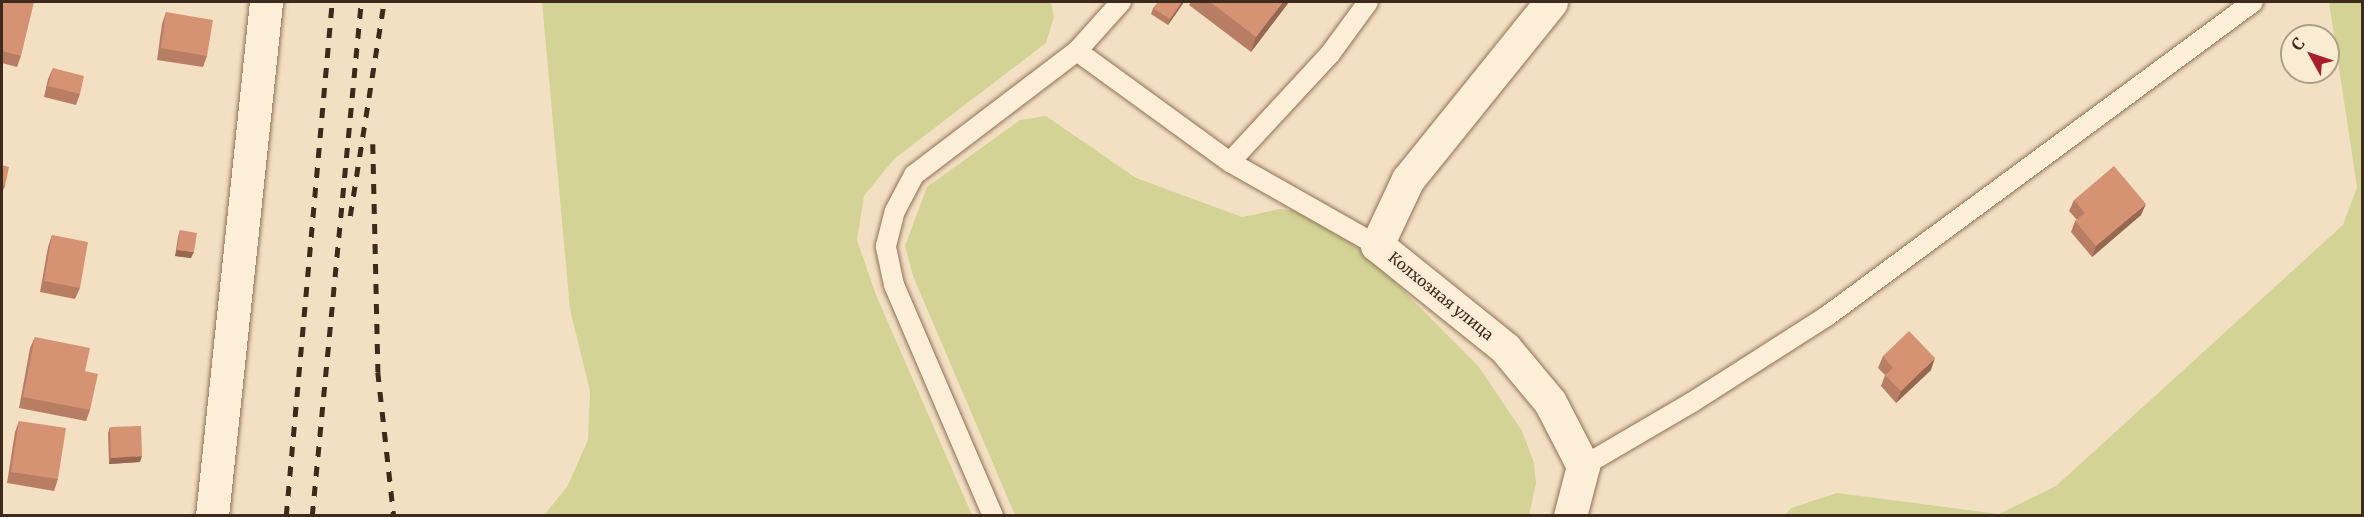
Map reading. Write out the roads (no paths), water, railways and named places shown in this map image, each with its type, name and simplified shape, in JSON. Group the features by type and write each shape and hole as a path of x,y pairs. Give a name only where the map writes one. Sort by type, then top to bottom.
{"street":[{"path":"212,516 266,2"},
{"name":"Колхозная улица","path":"1551,2 1408,179 1377,245 1505,348 1550,402 1583,466"},
{"path":"1570,516 1583,466"}],"lane":[{"path":"993,516 894,285 886,246 896,211 914,175 1077,51 1121,2"},
{"path":"1230,162 1330,54 1368,2"},
{"path":"1583,466 1691,403 1827,316 2253,2"},
{"path":"1077,51 1230,162 1377,245"}],"railway":[{"path":"286,516 332,2"},
{"path":"312,516 361,2"},
{"path":"350,216 384,2"},
{"path":"373,144 378,372 394,516"}]}
